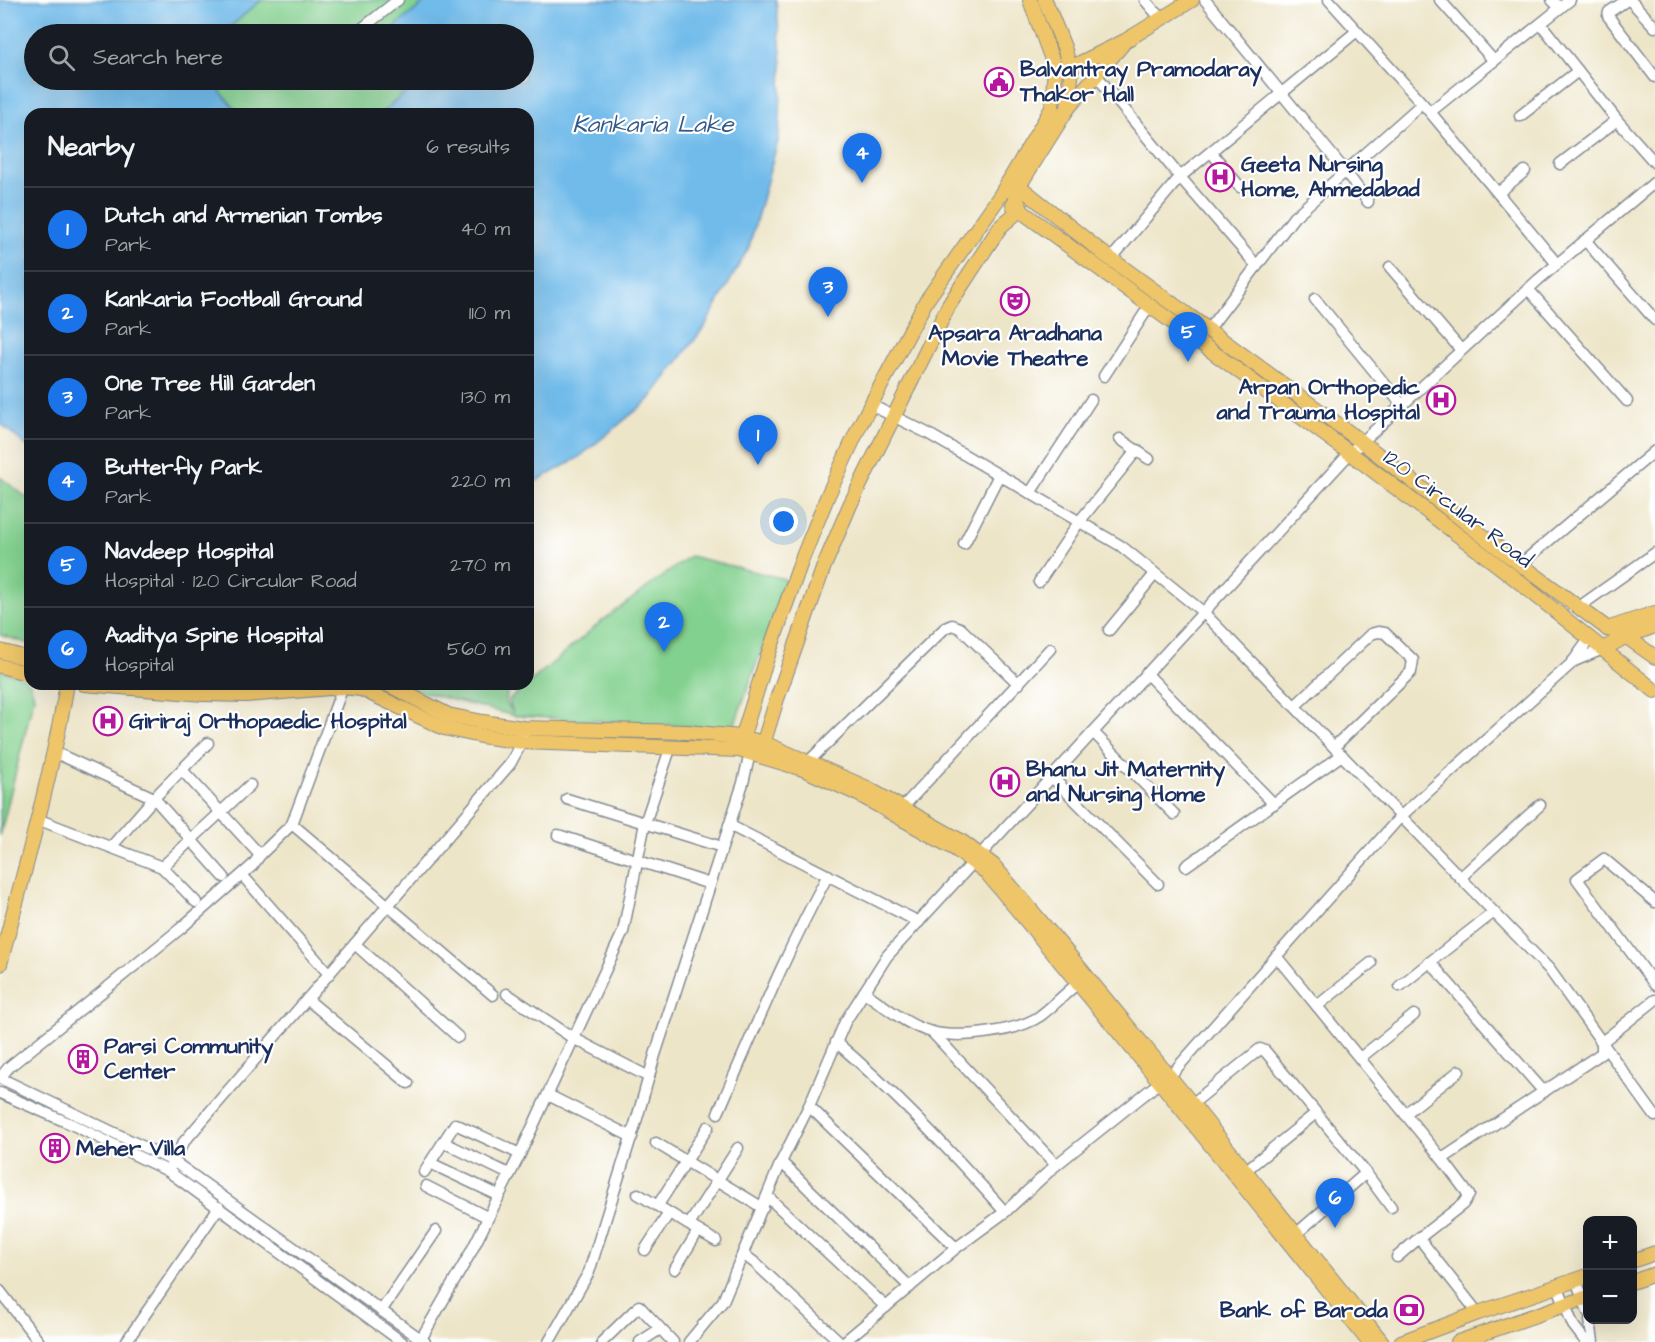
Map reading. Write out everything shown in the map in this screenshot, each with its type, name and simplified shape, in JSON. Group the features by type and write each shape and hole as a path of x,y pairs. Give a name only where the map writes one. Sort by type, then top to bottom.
{"main road":[{"path":"751,748 777,699 824,566 893,415 949,305 1000,227 1021,209 1014,194 1015,182 1053,108 1055,68 1030,0"},
{"path":"1045,0 1070,68 1068,108"},
{"path":"1055,68 1070,68 1125,41 1192,0"},
{"path":"751,748 767,658 802,559 828,495 871,405 926,301 1000,196 1015,182 1068,108 1125,41"},
{"name":"120 Circular Road","path":"1015,182 1111,259 1362,442 1608,629 1625,637 1655,657"},
{"name":"120 Circular Road","path":"1000,196 1021,209 1350,453 1655,691"},
{"path":"1590,639 1608,629 1655,613"},
{"path":"1603,650 1625,637 1655,626"},
{"path":"0,651 24,657"},
{"path":"0,666 24,672"},
{"path":"0,927 37,785 57,690"},
{"path":"0,964 54,752 66,690"},
{"path":"156,690 246,695 300,690"},
{"path":"363,690 444,728 671,746 751,748 860,795 955,849 993,865 1165,1079 1369,1342"},
{"path":"399,690 448,715 523,735 686,732 809,761 865,787 961,841 1078,983 1165,1079 1192,1104 1382,1342"},
{"path":"1637,1259 1655,1253"},
{"path":"1637,1280 1655,1274"},
{"path":"1401,1342 1478,1312 1582,1278"},
{"path":"1458,1342 1563,1305 1583,1303"}],"street":[{"path":"368,24 398,0"},
{"path":"1145,0 1161,19"},
{"path":"1205,0 1283,93 1368,202"},
{"path":"1329,0 1430,112 1557,264"},
{"path":"1440,0 1494,61"},
{"path":"1430,112 1541,24 1556,4 1570,0"},
{"path":"1655,27 1634,2 1628,0 1609,12 1608,16 1655,77"},
{"path":"1541,24 1617,120 1655,163"},
{"path":"1111,259 1180,177 1357,31"},
{"path":"1520,116 1578,71"},
{"path":"1096,75 1257,266"},
{"path":"1208,330 1294,217 1416,109"},
{"path":"1560,164 1617,120"},
{"path":"1211,152 1240,187"},
{"path":"1498,193 1525,171"},
{"path":"689,1342 723,1301 781,1162 845,1022 887,956 1350,453 1528,289 1654,186"},
{"path":"1586,240 1655,320"},
{"path":"1390,267 1461,350"},
{"path":"1528,289 1627,401"},
{"path":"1315,299 1402,405"},
{"path":"1104,376 1150,305"},
{"path":"1030,493 1091,400"},
{"path":"871,405 893,415 1121,546 1203,612 1549,969 1655,1116"},
{"path":"1120,439 1149,459"},
{"path":"1039,582 1079,522 1137,450"},
{"path":"1521,564 1655,451"},
{"path":"964,544 999,475"},
{"path":"1579,607 1655,553"},
{"path":"1109,630 1155,574"},
{"path":"809,761 945,628 952,625 960,628 1019,684"},
{"path":"1186,866 1274,804 1338,751 1411,672 1413,660 1385,633 1371,634 1295,706"},
{"path":"743,1254 842,1342 956,1248 1005,1212 1056,1165 1165,1079 1401,816 1572,663 1590,639"},
{"path":"902,808 1050,649"},
{"path":"1572,663 1603,650"},
{"path":"1146,673 1274,804"},
{"path":"342,690 292,824 260,855 253,865 180,929 9,1067 0,1078 170,1166 421,1341 471,1252 520,1154 623,932 645,823 671,746"},
{"path":"1093,732 1174,814"},
{"path":"170,1166 183,1143 510,764 523,735"},
{"path":"111,847 154,798 208,743"},
{"path":"549,1342 589,1272 743,783 751,748"},
{"path":"54,752 154,798 224,877"},
{"path":"182,770 260,855"},
{"path":"1052,777 1158,884"},
{"path":"162,867 250,785"},
{"path":"567,799 722,847"},
{"path":"1461,877 1540,805"},
{"path":"37,819 162,867 196,902"},
{"path":"292,824 493,996"},
{"path":"729,825 919,922"},
{"path":"558,836 710,884"},
{"path":"1655,902 1604,859 1577,879 1655,985"},
{"path":"718,1113 784,963 828,874"},
{"path":"242,875 329,974"},
{"path":"1400,986 1494,912"},
{"path":"356,945 458,1038"},
{"path":"1276,956 1469,1195 1463,1203 1397,1257"},
{"path":"1430,962 1544,1092"},
{"path":"1317,1006 1371,963"},
{"path":"864,992 908,1021 932,1032 960,1034 994,1032 1023,1025 1039,1016 1078,983"},
{"path":"507,994 573,1038 649,1077"},
{"path":"307,999 408,1083"},
{"path":"1602,1042 1655,1000"},
{"path":"1360,1058 1413,1015"},
{"path":"932,1032 1056,1165"},
{"path":"836,1042 903,1102 1005,1212"},
{"path":"1442,1159 1602,1053 1602,1042"},
{"path":"1192,1104 1260,1049 1265,1052 1366,1173 1391,1207"},
{"path":"1405,1114 1459,1071"},
{"path":"0,1093 170,1166 219,1207 402,1342"},
{"path":"548,1095 632,1137"},
{"path":"808,1106 956,1248"},
{"path":"1245,1171 1316,1113"},
{"path":"498,1195 427,1168 455,1124 520,1154"},
{"path":"658,1205 708,1127"},
{"path":"443,1142 509,1174"},
{"path":"656,1143 763,1208"},
{"path":"675,1269 694,1228 738,1149"},
{"path":"781,1162 910,1287"},
{"path":"1296,1234 1366,1173"},
{"path":"426,1186 487,1217"},
{"path":"638,1194 716,1241"},
{"path":"768,1197 886,1307"},
{"path":"126,1342 219,1207"},
{"path":"645,1250 669,1213"},
{"path":"381,1311 436,1231"},
{"path":"1419,1238 1478,1312"},
{"path":"1558,1287 1563,1305 1573,1325 1586,1342"},
{"path":"0,1291 39,1342"},
{"path":"602,1342 639,1306 673,1342"},
{"path":"1591,1324 1593,1342"},
{"path":"640,1342 660,1329"}],"green space":[{"path":"261,0 428,0 398,24 233,24"},
{"path":"219,90 408,90 387,108 234,108"},
{"path":"0,477 24,495 24,642 0,635"},
{"path":"690,556 785,579 733,729 515,716 415,690 507,690 506,702 513,713 509,700 521,690 534,690 534,679 602,621"},
{"path":"0,671 24,678 24,690 32,690 34,697 0,836"}],"water":[{"path":"0,0 261,0 233,24 24,24 24,90 219,90 234,108 24,108 24,444 0,423"},
{"name":"Kankaria Lake","path":"428,0 776,0 782,64 779,137 749,247 705,326 649,400 578,458 534,483 534,108 387,108 408,90 534,90 534,24 398,24"}],"place":[{"name":"Balvantray Pramodaray Thakor Hall","path":"999,82"},
{"name":"Geeta Nursing Home, Ahmedabad","path":"1220,177"},
{"name":"Butterfly Park","path":"862,183"},
{"name":"Apsara Aradhana Movie Theatre","path":"1015,301"},
{"name":"One Tree Hill Garden","path":"828,317"},
{"name":"Navdeep Hospital","path":"1188,362"},
{"name":"Arpan Orthopedic and Trauma Hospital","path":"1441,400"},
{"name":"Dutch and Armenian Tombs","path":"758,465"},
{"name":"Kankaria Football Ground","path":"664,652"},
{"name":"Giriraj Orthopaedic Hospital","path":"108,721"},
{"name":"Bhanu Jit Maternity and Nursing Home","path":"1005,782"},
{"name":"Parsi Community Center","path":"83,1059"},
{"name":"Meher Villa","path":"55,1148"},
{"name":"Aaditya Spine Hospital","path":"1335,1228"},
{"name":"Bank of Baroda","path":"1409,1310"}]}
